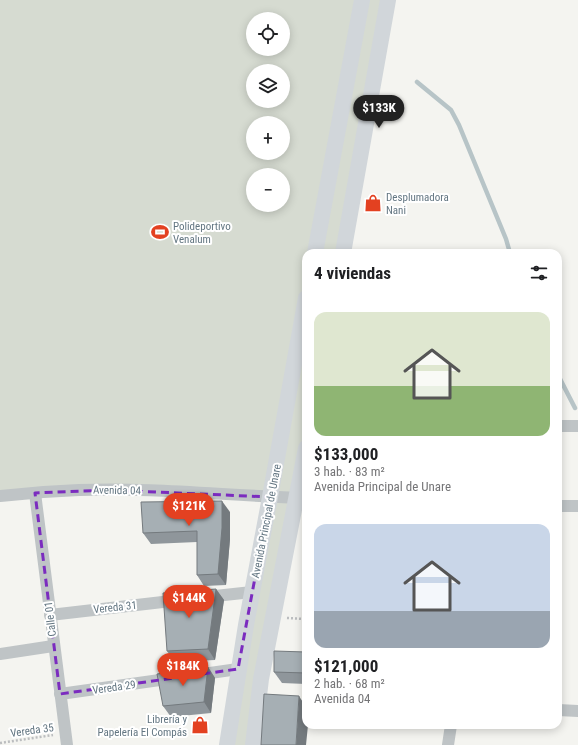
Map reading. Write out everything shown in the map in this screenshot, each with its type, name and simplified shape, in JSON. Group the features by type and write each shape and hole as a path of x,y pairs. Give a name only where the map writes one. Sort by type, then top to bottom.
{"street":[{"path":"316,249 362,0"},
{"path":"344,249 388,0"},
{"name":"Avenida Principal de Unare","path":"227,745 238,669 302,320"},
{"path":"562,426 578,426"},
{"path":"253,745 255,717 264,664 302,488"},
{"name":"Avenida 04","path":"0,496 79,490 109,490 301,498"},
{"name":"Calle 01","path":"35,493 53,646 66,739"},
{"path":"562,506 578,506"},
{"name":"Vereda 31","path":"50,615 252,592"},
{"path":"0,654 53,646"},
{"name":"Vereda 29","path":"60,694 238,669"},
{"path":"562,710 578,711"},
{"path":"448,745 450,729"}],"path":[{"name":"Vereda 35","path":"0,743 66,739"}],"highlighted area":[{"path":"109,490 270,497 238,669 60,694 35,493"}],"shaded area":[{"name":"Polideportivo Venalum","path":"0,0 388,0 344,249 302,249 302,470 253,745 227,745 270,497 176,492 0,496"}],"building":[{"path":"222,501 222,528 218,574 197,575 197,531 143,533 141,502"},
{"path":"216,589 208,649 167,651 163,593"},
{"path":"274,651 302,652 302,673 274,672"},
{"path":"208,667 204,702 163,706 157,674"},
{"path":"264,694 299,696 296,745 261,745"}],"waterway":[{"path":"417,82 451,110 459,125 509,249"},
{"path":"562,383 575,408"}],"place":[{"name":"Desplumadora Nani","path":"373,203"},
{"name":"Polideportivo Venalum","path":"160,232"},
{"name":"Librería y Papelería El Compás","path":"200,725"}]}
